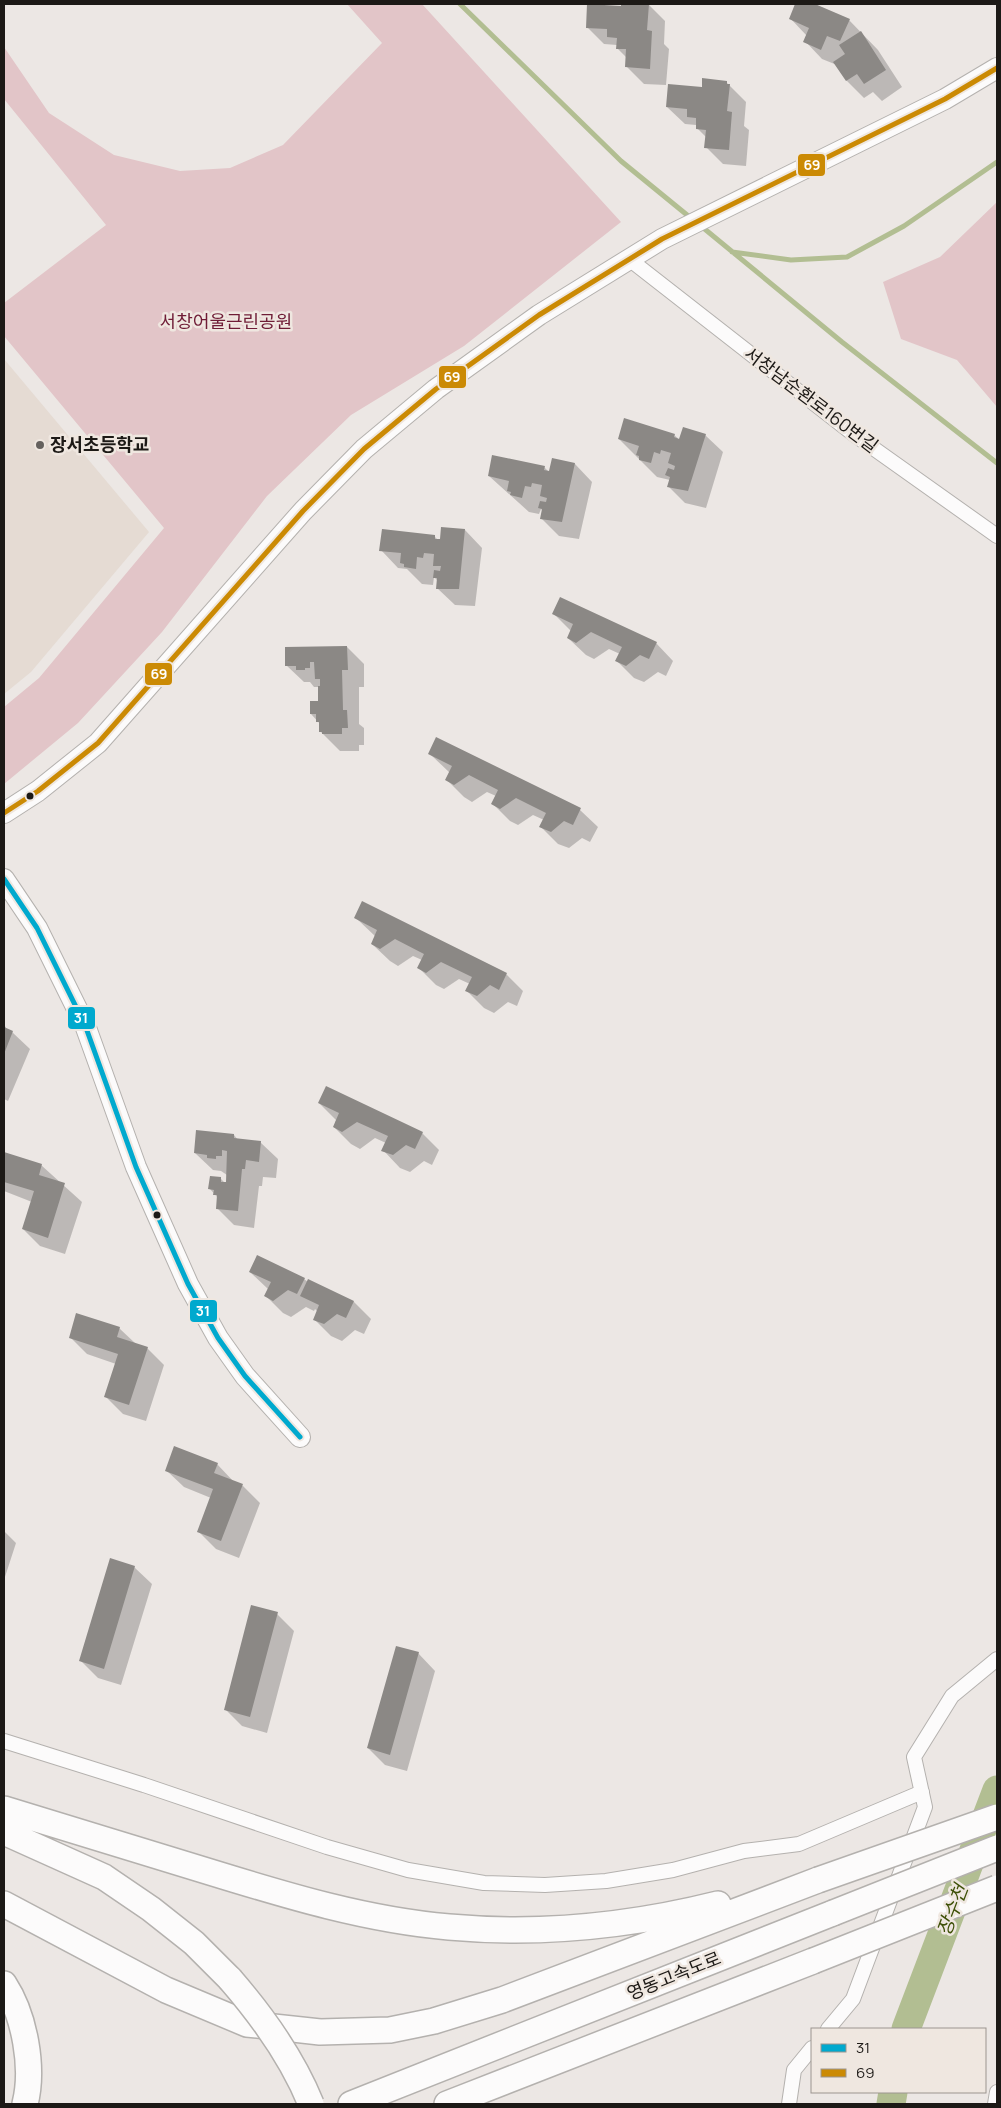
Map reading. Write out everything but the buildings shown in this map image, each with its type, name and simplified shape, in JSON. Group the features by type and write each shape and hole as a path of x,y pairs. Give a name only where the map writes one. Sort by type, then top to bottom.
{"highway":[{"path":"4,1809 264,1889 363,1915 448,1927 534,1931 604,1925 691,1911 818,1880"},
{"path":"4,1904 166,1990 247,2024 320,2032 390,2030 434,2021 502,2000 818,1880 997,1817"},
{"path":"4,1832 104,1877 151,1908 194,1943 260,2013 286,2054 311,2104"},
{"name":"영동고속도로","path":"351,2104 997,1848"},
{"name":"영동고속도로","path":"447,2104 997,1888"},
{"path":"4,1984 9,1992 26,2039 29,2087 25,2104"}],"street":[{"path":"4,813 38,791 98,743 303,511 364,449 436,389 531,321 662,239 944,100 997,68"},
{"name":"서창남순환로160번길","path":"629,260 852,433 997,536"},
{"path":"4,879 37,928 85,1026 136,1167 188,1284 218,1338 244,1376 300,1437"},
{"path":"829,2028 853,1999 925,1807 914,1757 952,1696 997,1659"},
{"path":"4,1742 144,1785 327,1847 408,1870 484,1883 545,1885 606,1881 673,1870 744,1851 799,1844 922,1792"},
{"path":"789,2104 794,2070 811,2049"},
{"path":"994,2104 997,2092"}],"shaded area":[{"name":"장서초등학교","path":"4,359 149,532 31,672 4,694"}],"green space":[{"name":"서창어울근린공원","path":"347,4 422,4 621,222 464,346 351,415 267,496 162,632 78,723 4,784 4,707 39,678 164,528 4,336 4,303 106,225 4,99 4,47 49,113 114,155 180,171 230,168 283,145 382,43"},
{"path":"997,202 997,407 957,360 901,339 883,282 940,257"}],"waterway":[{"path":"460,4 621,161 692,219"},
{"path":"732,252 791,260 847,257 904,226 997,162"},
{"path":"701,226 842,342 997,463"},
{"name":"장수천","path":"906,2028 997,1790"},
{"name":"장수천","path":"891,2104 893,2093"}],"transit line":[{"name":"69","path":"4,813 38,791 98,743 303,511 364,449 436,389 539,315 662,239 945,99 997,68"},
{"name":"31","path":"4,879 37,928 85,1025 136,1167 188,1284 218,1338 245,1376 300,1437"}],"place":[{"name":"장서초등학교","path":"40,445"}]}
